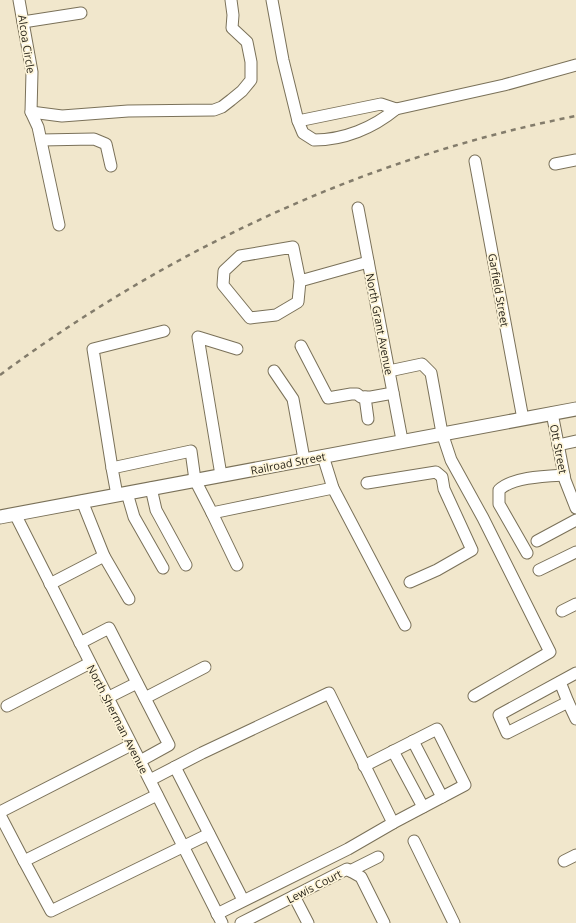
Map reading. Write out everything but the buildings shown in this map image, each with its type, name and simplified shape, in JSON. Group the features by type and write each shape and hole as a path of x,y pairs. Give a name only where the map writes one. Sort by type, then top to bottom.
{"main road":[{"name":"Railroad Street","path":"0,517 304,460 402,440 576,409"}],"street":[{"name":"Alcoa Circle","path":"19,0 32,72 31,112"},
{"path":"31,112 62,116 128,110 214,110 222,107 242,91 251,80 251,62 247,42 232,28 233,15 231,0"},
{"path":"272,0 283,60 298,121 303,134 314,140 321,140 361,131 382,120 396,109 504,85 576,65"},
{"path":"23,22 80,13"},
{"path":"298,121 381,104 396,109"},
{"path":"31,112 38,127 59,225"},
{"path":"41,140 94,140 106,144 111,166"},
{"path":"555,164 576,160"},
{"name":"Garfield Street","path":"475,161 522,419"},
{"name":"North Grant Avenue","path":"358,208 402,440"},
{"path":"293,247 300,281 298,302 276,315 250,318 223,285 224,270 240,256 293,247"},
{"path":"300,281 368,262"},
{"path":"163,568 122,494 112,468 93,349 164,331"},
{"path":"221,475 198,337 237,349"},
{"path":"301,346 328,398 351,394 364,397 393,393"},
{"path":"389,371 422,364 428,368 432,380 442,433 451,460 483,518 550,652 474,696"},
{"path":"274,371 293,399 304,460"},
{"path":"364,397 368,419"},
{"name":"Ott Street","path":"552,413 564,475 575,503"},
{"path":"558,445 576,441"},
{"path":"112,468 191,451 196,480 237,565"},
{"path":"323,456 333,488 405,625"},
{"path":"439,475 451,460"},
{"path":"367,483 436,472 442,477 444,489 472,550 438,570 410,582"},
{"path":"527,553 499,504 499,490 505,484 517,481 542,476 564,475"},
{"path":"151,488 156,510 186,565"},
{"path":"212,513 333,488"},
{"path":"82,502 104,556 129,599"},
{"name":"North Sherman Avenue","path":"15,514 219,918"},
{"path":"537,541 576,520"},
{"path":"539,570 576,552"},
{"path":"50,584 104,556"},
{"path":"562,611 576,604"},
{"path":"80,643 109,628 169,745 140,761"},
{"path":"7,706 90,663"},
{"path":"145,698 204,667"},
{"path":"568,702 507,733 499,715 576,673"},
{"path":"560,682 576,719"},
{"path":"107,698 137,683"},
{"path":"150,780 329,693 393,823"},
{"path":"219,918 243,900 348,849 393,823 465,785 437,729 364,766"},
{"path":"414,741 442,797"},
{"path":"131,745 0,813 51,911 209,834"},
{"path":"393,751 423,807"},
{"path":"175,767 243,900"},
{"path":"24,861 157,795"},
{"path":"414,841 454,923"},
{"path":"564,862 576,855"},
{"path":"350,871 378,857"},
{"name":"Lewis Court","path":"241,923 347,869 361,877 384,923"},
{"path":"294,896 308,923"}],"railway":[{"path":"0,375 65,329 133,287 202,248 274,213 347,182 422,156 498,134 576,116"}]}
